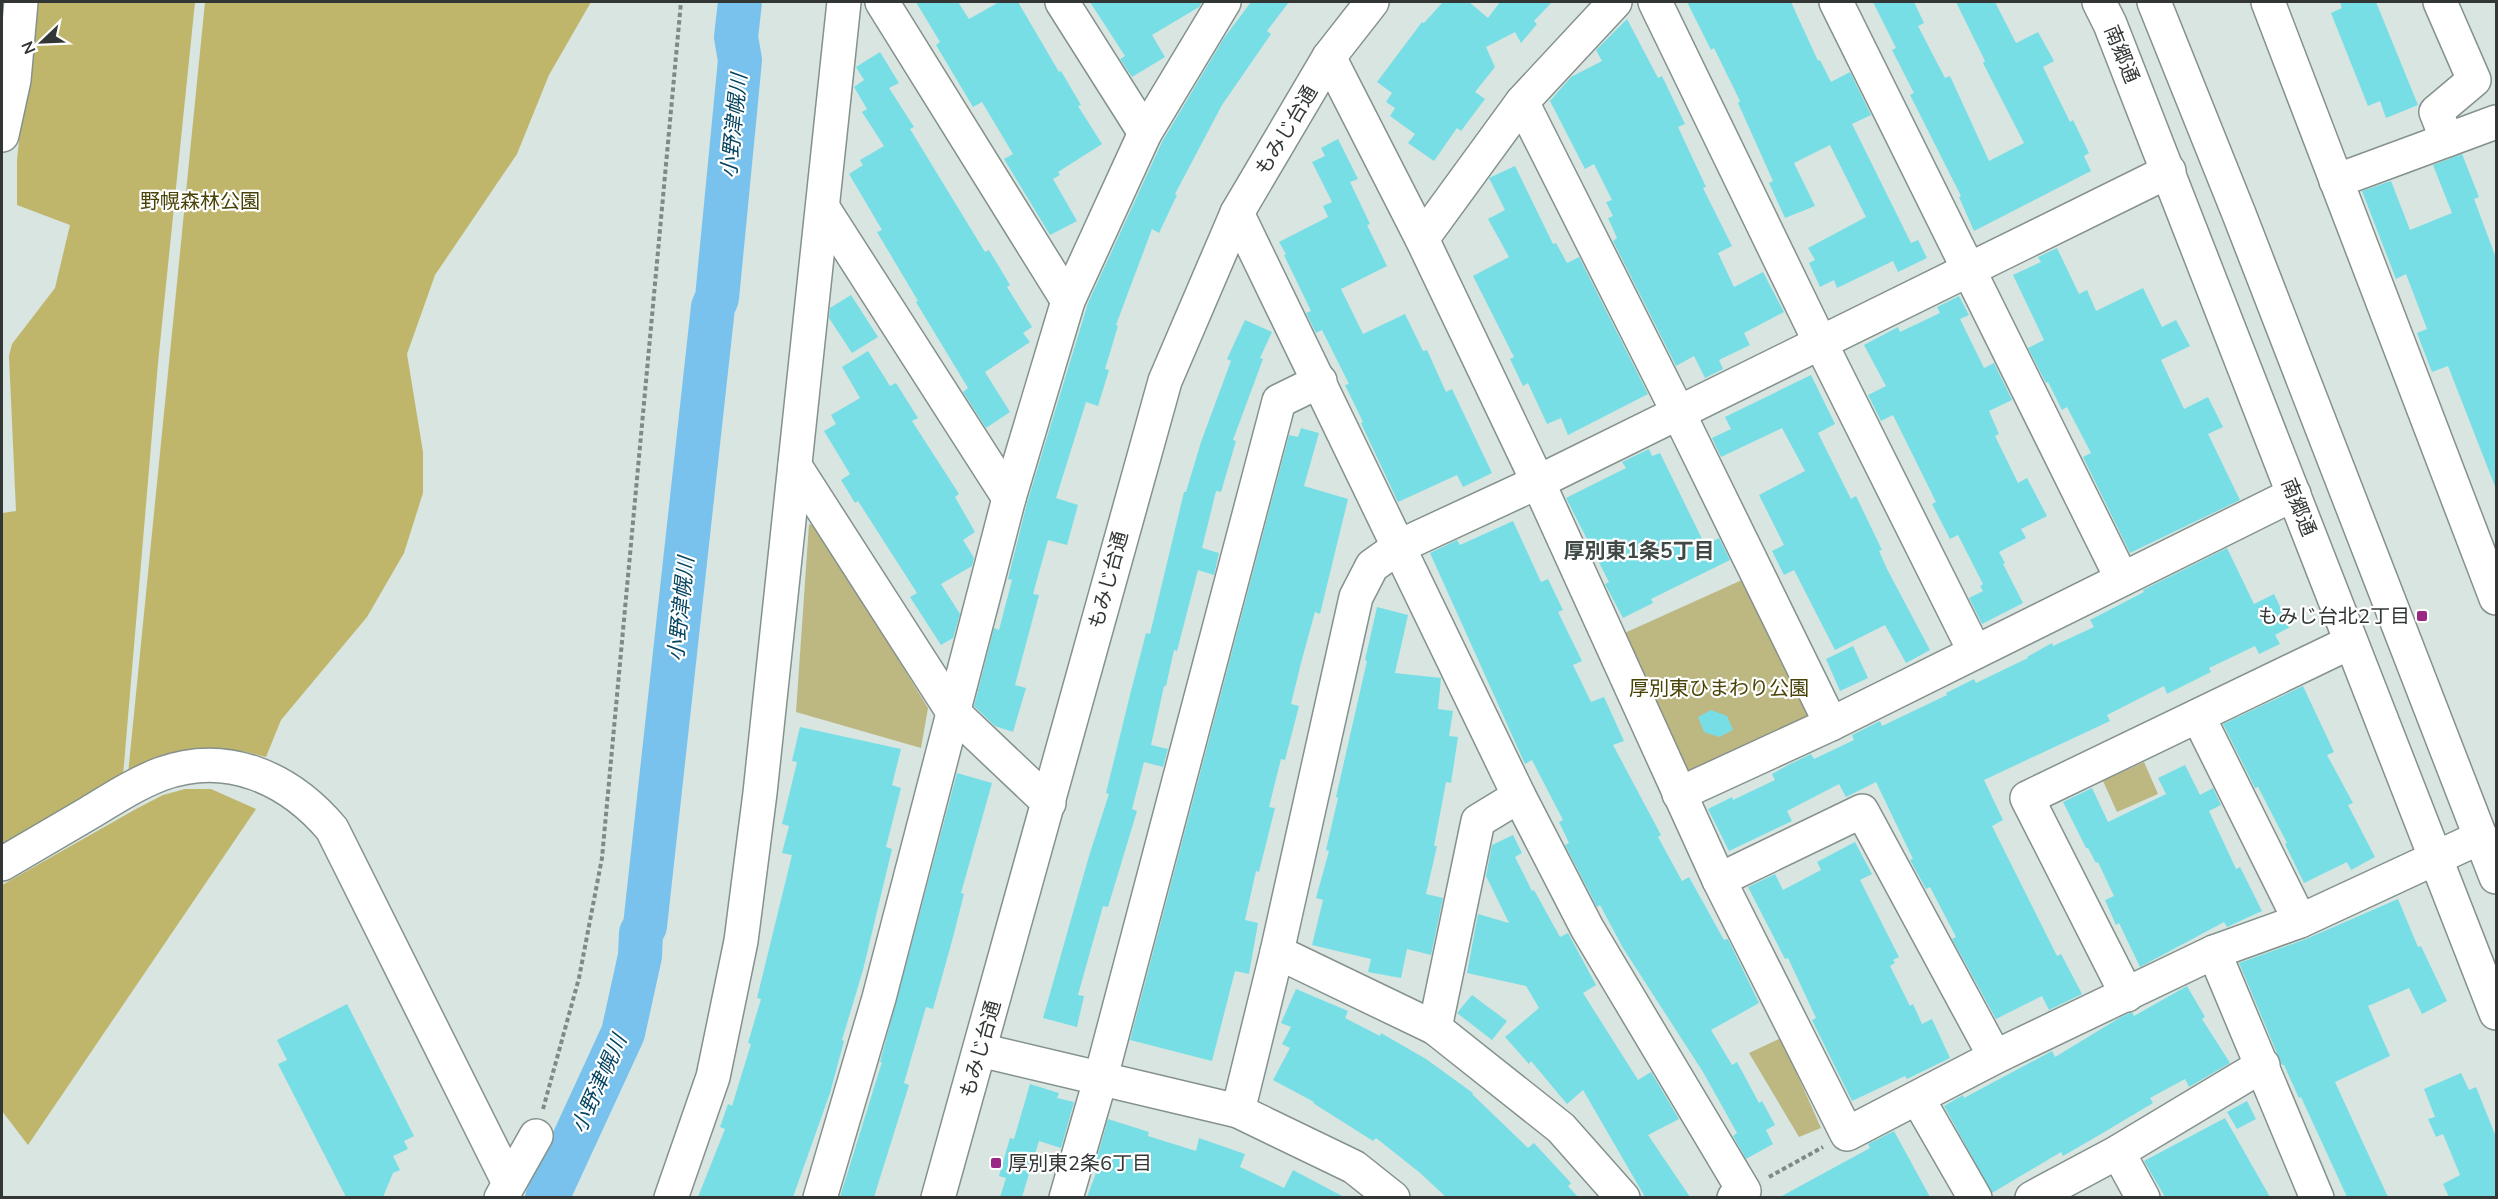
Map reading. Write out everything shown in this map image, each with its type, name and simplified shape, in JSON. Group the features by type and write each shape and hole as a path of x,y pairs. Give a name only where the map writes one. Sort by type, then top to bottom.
{"street":[{"path":"2,135 14,80 21,2"},
{"path":"671,1197 713,1077 741,941 760,793 844,2"},
{"path":"882,2 1068,302"},
{"path":"1062,2 1145,133"},
{"path":"820,1197 879,998 1009,498 1068,302 1145,133 1224,2"},
{"name":"もみじ台通","path":"938,1197 981,1050 1106,588 1165,381 1237,213 1329,57 1372,2"},
{"path":"1422,239 1522,102 1615,2"},
{"path":"1655,2 1820,342 1976,652"},
{"path":"1836,2 2122,579"},
{"name":"南郷通","path":"2099,2 2169,171 2496,1013"},
{"path":"2154,2 2239,214 2496,877"},
{"path":"2268,2 2496,598"},
{"path":"2440,2 2474,80 2436,112 2447,140"},
{"path":"1329,57 1422,239 1538,482 1719,880 1847,1134 1995,1057 2214,952 2300,921 2481,837"},
{"path":"1522,102 1831,724"},
{"path":"2336,181 2496,123"},
{"path":"1238,1111 1277,952 1356,597 1372,566 1400,546 1538,482 2169,171"},
{"path":"823,208 1009,498"},
{"path":"1237,213 1519,796 1587,928 1748,1189"},
{"path":"1066,1197 1101,1077 1279,401 1320,381"},
{"path":"795,466 953,712 1049,803"},
{"path":"1679,794 1831,724 2294,494"},
{"path":"2127,995 2027,798 2351,642"},
{"path":"2198,716 2300,921"},
{"path":"2,864 141,782 186,767 234,767 268,778 299,795 332,829 505,1190"},
{"path":"1435,1028 1478,821 1519,796"},
{"path":"1719,880 1862,812 1995,1057"},
{"path":"1277,952 1435,1028 1561,1128 1623,1197"},
{"path":"2214,952 2317,1197"},
{"path":"981,1050 1238,1111 1354,1167 1393,1197"},
{"path":"2032,1197 2118,1152 2263,1065"},
{"path":"1918,1099 1975,1197"},
{"path":"505,1190 536,1136"},
{"path":"2118,1152 2143,1197"}],"path":[{"path":"536,1136 579,978 602,858 681,2"},
{"path":"1748,1189 1847,1134"}],"green space":[{"path":"33,2 195,2 158,363 123,776 2,844 2,513 16,511 9,356 12,344 55,288 70,225 17,205 17,160"},
{"name":"野幌森林公園","path":"205,2 591,2 549,75 517,154 435,275 407,354 423,452 423,493 404,553 367,617 281,720 266,757 242,751 195,751 128,774"},
{"path":"809,524 817,527 928,708 921,748 796,712"},
{"name":"厚別東ひまわり公園","path":"1742,580 1812,720 1686,783 1618,636"},
{"path":"2144,762 2158,794 2117,812 2103,781"},
{"path":"185,789 211,789 256,809 28,1145 2,1111 2,885 136,809 163,795"},
{"path":"1781,1038 1821,1128 1799,1137 1749,1053"}],"building":[{"path":"916,2 958,2 969,19 999,2 1018,2 1059,72 1061,71 1081,105 1078,106 1102,144 1058,172 1060,175 1053,179 1077,221 1050,235 1004,159 1013,154 982,102 973,107 936,45 940,42"},
{"path":"1090,2 1202,2 1199,7 1152,35 1165,57 1132,77 1120,59 1125,56"},
{"path":"1251,2 1289,2 1267,31 1271,34 1222,105 1175,194 1177,195 1159,233 1152,229 1116,325 1118,326 1105,369 1109,370 1098,406 1086,402 1056,498 1078,505 1067,545 1048,540 1033,594 1039,595 1015,685 1026,688 1013,732 995,726 974,706 994,628 999,630 1012,580 1008,579 1027,503 1088,303 1162,142 1224,38"},
{"path":"1443,2 1469,2 1488,18 1500,2 1552,2 1534,21 1537,24 1521,43 1515,32 1486,47 1495,67 1475,92 1485,99 1461,131 1457,128 1434,161 1408,143 1415,134 1390,116 1395,108 1386,102 1392,93 1377,82 1422,22 1424,23"},
{"path":"1687,2 1791,2 1818,61 1820,60 1831,82 1850,72 1871,115 1852,124 1911,243 1918,240 1927,258 1898,272 1893,261 1837,288 1834,280 1820,287 1809,263 1815,260 1808,248 1866,217 1830,145 1794,163 1815,206 1785,218 1769,183 1773,181 1738,103 1740,101 1714,48 1711,50"},
{"path":"1873,2 1914,2 1924,23 1918,26 1945,78 1950,76 1989,161 2024,143 1983,63 1985,61 1956,2 1995,2 2016,43 2038,32 2054,61 2043,67 2070,122 2073,120 2089,153 2084,156 2091,171 1974,231 1959,197 1961,196 1910,95 1914,93 1892,50 1896,48"},
{"path":"2340,2 2376,2 2418,105 2386,118 2380,101 2368,106 2331,13 2342,8"},
{"path":"1627,19 1658,78 1662,76 1685,124 1678,127 1706,187 1703,188 1732,246 1718,253 1734,287 1763,272 1784,312 1744,333 1750,345 1719,360 1723,369 1705,378 1694,356 1676,366 1613,241 1617,238 1608,218 1613,216 1606,202 1612,200 1594,164 1585,169 1550,101 1571,77 1602,61 1596,50"},
{"path":"880,52 899,83 889,88 914,127 910,129 985,252 989,250 1010,285 1007,287 1032,327 1023,333 1030,342 985,372 1010,412 986,428 963,392 968,388 877,232 882,230 849,174 863,165 860,160 884,146 862,112 867,109 854,87 864,80 856,67"},
{"path":"1338,139 1358,179 1350,182 1387,266 1341,289 1363,334 1405,314 1423,351 1427,350 1446,392 1452,389 1492,473 1463,487 1457,475 1398,502 1345,385 1349,384 1322,330 1316,333 1306,313 1311,311 1279,242 1328,217 1323,206 1332,202 1312,162 1325,156 1321,148"},
{"path":"2462,154 2479,197 2474,199 2496,258 2496,489 2448,366 2432,372 2417,333 2427,329 2406,274 2396,279 2362,191 2391,181 2410,230 2452,213 2433,165"},
{"path":"1515,166 1553,244 1556,243 1567,263 1579,257 1648,394 1568,435 1561,418 1547,424 1528,383 1523,386 1510,359 1514,357 1473,276 1509,257 1488,219 1505,210 1489,178"},
{"path":"2057,248 2079,294 2087,290 2096,311 2143,288 2162,327 2176,320 2190,346 2161,360 2184,409 2208,397 2223,427 2208,434 2240,500 2130,553 2083,457 2091,453 2067,407 2062,410 2028,348 2044,340 2013,275 2041,262 2038,257"},
{"path":"851,295 878,337 852,353 829,318 830,308"},
{"path":"1959,296 1969,315 1960,319 1984,368 1994,363 2012,400 1989,411 1999,434 1995,436 2018,483 2027,478 2047,516 2021,529 2026,538 1999,552 2023,603 1982,624 1969,598 1983,591 1980,586 1983,584 1958,535 1950,539 1932,504 1936,502 1893,415 1881,421 1868,395 1886,386 1864,345 1898,327 1900,332 1940,313 1937,307"},
{"path":"1245,320 1272,332 1260,358 1263,359 1233,440 1236,441 1221,492 1216,491 1202,548 1219,553 1214,575 1198,570 1177,651 1174,650 1166,686 1164,686 1151,745 1168,749 1163,767 1144,762 1132,809 1137,811 1108,907 1103,906 1078,995 1084,996 1077,1027 1043,1018 1109,794 1106,793 1130,695 1146,633 1150,634 1184,492 1186,492 1201,442 1231,361 1227,359"},
{"path":"868,351 890,386 896,383 918,418 912,421 959,494 955,497 975,532 963,540 974,558 972,566 941,584 960,614 953,638 941,645 910,597 917,593 858,501 855,503 841,480 850,474 824,431 836,424 831,415 860,398 842,367"},
{"path":"1811,375 1835,424 1818,433 1851,499 1856,496 1882,550 1879,551 1887,569 1930,650 1906,663 1885,625 1835,650 1794,570 1784,575 1772,551 1784,545 1759,495 1805,471 1782,428 1721,457 1712,438 1731,429 1725,417"},
{"path":"1301,428 1319,433 1304,486 1348,499 1320,614 1315,612 1301,663 1291,704 1299,706 1285,760 1281,759 1269,807 1275,808 1259,872 1256,871 1245,920 1258,923 1249,974 1235,971 1212,1061 1130,1040 1289,435 1298,437"},
{"path":"1649,449 1652,456 1660,453 1705,545 1719,538 1730,560 1651,599 1653,603 1623,618 1605,584 1609,582 1566,498 1626,468 1622,462"},
{"path":"1513,521 1541,582 1548,579 1563,610 1558,612 1582,661 1573,665 1591,702 1604,697 1624,741 1613,745 1661,835 1658,837 1682,881 1689,877 1724,940 1728,939 1759,1003 1711,1030 1732,1065 1737,1062 1759,1103 1762,1101 1775,1125 1766,1130 1773,1144 1746,1159 1733,1136 1737,1133 1703,1072 1623,948 1600,905 1597,907 1565,845 1569,843 1559,822 1563,820 1532,760 1525,764 1430,553 1457,540 1460,545"},
{"path":"2227,548 2254,604 2274,594 2290,627 2275,635 2280,644 2259,654 2255,646 2209,668 2211,672 2167,694 2164,686 2107,715 2110,721 1984,780 2003,820 1992,826 2057,956 2061,954 2082,994 2049,1010 2042,996 1996,1019 1952,939 1956,937 1930,887 1926,889 1910,860 1913,859 1876,782 1846,797 1839,784 1787,811 1792,821 1729,851 1708,809 1775,780 1772,774 1811,754 1814,759 1854,740 1852,735 1880,721 1882,726 1947,695 1946,693 1974,679 1976,683 2028,658 2052,643 2053,646 2094,627 2090,620 2144,592 2143,590"},
{"path":"1377,607 1408,615 1395,673 1441,678 1438,709 1453,711 1449,736 1458,737 1451,783 1446,782 1434,846 1437,846 1426,894 1443,898 1431,955 1407,949 1401,978 1368,972 1371,959 1312,945 1323,900 1316,898 1329,851 1326,850 1338,798 1336,797"},
{"path":"1853,646 1868,678 1840,691 1826,659"},
{"path":"2303,686 2334,752 2327,755 2353,803 2348,805 2375,857 2351,870 2347,862 2304,883 2285,844 2287,843 2258,787 2255,788 2223,724"},
{"path":"1711,710 1727,716 1733,730 1719,737 1704,732 1698,717"},
{"path":"800,727 901,749 892,785 901,788 886,847 892,849 830,1093 793,1197 698,1197 725,1129 720,1127 728,1104 732,1106 751,1044 748,1043 761,999 757,998 792,855 782,853 789,826 782,824 797,762 792,761"},
{"path":"2185,765 2200,795 2213,788 2221,805 2209,811 2236,869 2240,867 2262,911 2227,927 2224,922 2140,967 2119,923 2116,925 2105,900 2114,896 2098,862 2096,863 2086,848 2063,802 2092,788 2108,822 2166,794 2158,778"},
{"path":"957,773 992,783 961,893 964,894 952,941 933,1009 926,1007 904,1083 909,1085 874,1197 840,1197 882,1062 880,1062"},
{"path":"1513,835 1522,853 1515,857 1532,891 1534,890 1560,937 1568,933 1596,985 1583,993 1638,1080 1651,1072 1679,1119 1648,1135 1690,1197 1645,1197 1583,1090 1567,1104 1531,1061 1529,1064 1505,1037 1539,1008 1526,986 1467,973 1478,914 1509,923 1486,876 1492,845"},
{"path":"1855,842 1872,874 1860,880 1899,957 1893,960 1895,963 1890,966 1910,1006 1913,1004 1922,1024 1932,1019 1950,1058 1907,1079 1905,1076 1852,1101 1812,1020 1816,1018 1788,958 1785,959 1748,887 1775,874 1783,890 1821,870 1817,862"},
{"path":"2398,899 2418,947 2421,946 2447,1001 2422,1014 2409,988 2368,1006 2390,1056 2335,1082 2388,1197 2347,1197 2301,1097 2299,1098 2282,1065 2239,963 2306,939"},
{"path":"2187,986 2205,1017 2202,1019 2230,1063 2189,1087 2185,1079 2150,1098 2153,1103 2063,1156 2061,1152 1992,1193 1944,1106 1963,1095 1964,1098 2052,1051 2055,1057 2121,1017 2132,1012 2134,1016"},
{"path":"1296,989 1348,1011 1345,1018 1380,1036 1381,1033 1426,1059 1473,1093 1528,1148 1534,1143 1571,1183 1568,1186 1578,1197 1446,1197 1376,1138 1373,1141 1314,1102 1273,1080 1290,1048 1282,1044 1291,1027 1281,1023"},
{"path":"1472,995 1507,1021 1492,1040 1457,1013"},
{"path":"347,1004 414,1136 404,1141 408,1149 393,1156 400,1170 393,1173 383,1197 346,1197 278,1064 287,1060 277,1040"},
{"path":"2461,1073 2469,1090 2476,1087 2496,1137 2496,1197 2449,1197 2443,1184 2460,1175 2443,1134 2436,1137 2428,1119 2435,1117 2424,1089"},
{"path":"1030,1084 1059,1093 1057,1098 1074,1102 1061,1148 1039,1141 1022,1197 1000,1197 1006,1178 999,1176 1010,1138 1014,1139"},
{"path":"2247,1101 2256,1119 2237,1129 2227,1112"},
{"path":"2225,1118 2270,1197 2165,1197 2144,1161"},
{"path":"1108,1119 1149,1132 1148,1136 1196,1151 1199,1138 1245,1154 1240,1167 1284,1188 1293,1170 1344,1197 1087,1197 1096,1173 1093,1172"},
{"path":"1894,1131 1930,1197 1780,1197 1870,1148 1868,1144"}],"waterway":[{"name":"小野津幌川","path":"547,1198 623,1033 640,956 641,933 645,926 713,307 717,298 740,60 736,37 740,2"}],"place":[{"name":"もみじ台北2丁目","path":"2422,616"},
{"name":"厚別東2条6丁目","path":"996,1163"}],"district":[{"name":"厚別東1条5丁目","path":"1639,551"}]}
